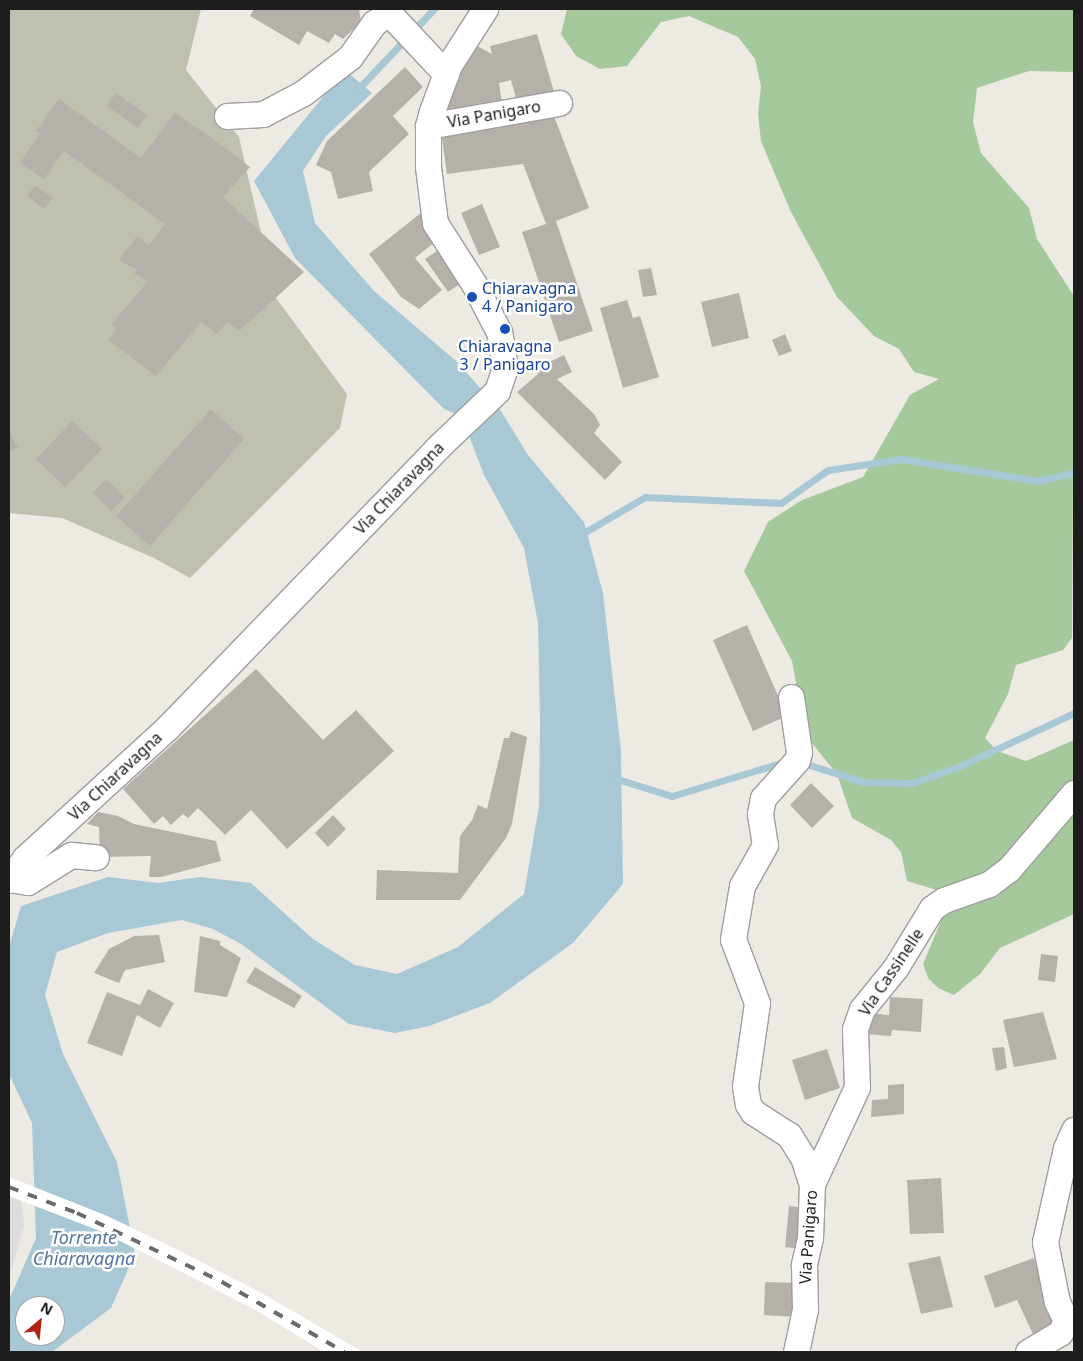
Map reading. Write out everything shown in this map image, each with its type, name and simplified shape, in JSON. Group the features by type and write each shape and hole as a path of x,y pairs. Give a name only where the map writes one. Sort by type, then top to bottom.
{"street":[{"name":"Via Chiaravagna","path":"9,880 25,858 167,728 451,434 497,391 505,368 500,332 435,223 428,167 428,126 440,68 485,9"},
{"path":"227,116 263,114 304,93 350,57 374,23 387,11 440,68"},
{"name":"Via Panigaro","path":"428,126 559,103"},
{"name":"Via Panigaro","path":"790,697 799,752 797,760 763,798 760,814 765,845 742,886 733,939 757,1003 745,1086 748,1104 753,1112 789,1135 803,1157 812,1184 810,1238 804,1265 805,1309 796,1352"},
{"name":"Via Cassinelle","path":"812,1184 858,1087 855,1029 862,1009 896,967 932,908 944,900 989,884 1009,869 1074,793"},
{"path":"9,880 28,882 71,855 96,858"},
{"path":"1028,1352 1060,1333 1066,1320 1058,1302 1045,1242 1066,1148 1074,1130"}],"shaded area":[{"path":"9,9 201,9 186,70 239,137 276,298 347,394 340,428 190,578 154,558 62,518 9,513"},
{"path":"9,1191 15,1193 22,1204 24,1226 9,1279"}],"green space":[{"path":"567,9 1074,9 1074,72 1029,71 977,88 973,122 981,153 1029,208 1037,239 1074,296 1072,638 1063,650 1016,665 1008,694 985,738 997,751 1026,761 1074,740 1074,914 1000,948 980,974 954,995 938,988 928,978 923,964 941,921 937,890 907,881 901,852 891,840 852,818 837,774 806,736 792,661 744,571 768,522 802,500 863,477 910,395 939,379 914,372 899,349 874,336 837,297 790,210 761,141 758,114 761,86 755,59 738,37 689,16 661,22 627,66 600,69 576,56 561,34"}],"water":[{"name":"Torrente Chiaravagna","path":"345,70 372,93 326,136 303,171 315,223 374,291 456,361 501,411 528,455 584,522 603,593 621,751 623,884 573,943 490,1003 429,1026 395,1033 349,1024 241,944 213,929 182,920 108,933 57,952 45,995 63,1054 117,1162 135,1254 111,1308 65,1342 65,1296 15,1296 15,1346 60,1346 52,1352 9,1352 9,1300 36,1238 32,1123 9,1074 9,947 21,906 108,877 158,883 200,877 251,883 313,939 355,965 397,974 458,947 524,894 539,806 540,723 538,623 524,548 484,475 462,417 444,409 295,258 254,181"}],"pier":[{"path":"9,1177 105,1215 174,1248 263,1294 363,1352 324,1352 254,1309 100,1231 9,1196"}],"building":[{"path":"254,9 359,9 361,22 343,39 335,34 329,43 307,31 299,45 250,16"},
{"path":"537,34 555,95 518,105 511,80 499,83 503,110 444,116 456,82 477,46 492,54 490,46"},
{"path":"405,67 423,87 393,116 409,134 369,172 373,191 338,199 331,172 316,165 327,141"},
{"path":"116,93 147,115 138,128 107,106"},
{"path":"59,99 141,158 175,113 206,134 250,167 223,197 304,272 239,331 227,322 217,334 201,322 156,376 109,340 116,329 111,325 147,282 134,273 137,270 119,260 137,236 149,245 165,224 64,151 44,179 20,163 40,133 36,131"},
{"path":"554,116 589,208 556,221 593,331 559,342 522,232 546,224 523,164 447,174 441,131"},
{"path":"35,185 53,198 44,209 27,196"},
{"path":"482,204 500,247 479,255 461,213"},
{"path":"421,213 440,238 415,258 442,290 419,309 401,297 369,254"},
{"path":"443,247 466,280 448,292 425,259"},
{"path":"651,268 657,295 643,297 638,270"},
{"path":"739,293 749,338 712,347 701,302"},
{"path":"627,300 633,318 640,316 659,377 623,388 600,308"},
{"path":"785,334 792,351 779,356 772,340"},
{"path":"564,355 572,372 557,379 594,414 600,425 594,433 622,462 605,480 517,392 538,374 535,369"},
{"path":"211,409 244,439 150,546 116,516"},
{"path":"72,421 102,449 65,487 36,459"},
{"path":"9,431 18,448 9,451"},
{"path":"106,479 125,497 111,511 93,493"},
{"path":"747,625 787,716 753,731 713,640"},
{"path":"256,669 323,740 356,710 394,751 287,849 251,810 225,835 198,808 188,818 183,814 171,825 163,816 154,824 123,789"},
{"path":"511,731 527,737 512,824 506,838 460,900 376,900 377,870 458,873 460,836 472,820 478,805 487,809 504,738 509,738"},
{"path":"811,783 834,806 812,828 790,805"},
{"path":"98,812 118,816 134,824 216,841 221,861 161,877 149,877 151,856 100,857 99,827 87,824"},
{"path":"333,815 346,829 328,847 315,833"},
{"path":"159,935 165,962 125,970 119,983 94,973 109,949 134,936"},
{"path":"200,936 220,941 220,945 241,958 227,997 194,992"},
{"path":"1041,954 1058,956 1055,982 1038,980"},
{"path":"255,967 302,996 294,1008 246,982"},
{"path":"148,989 174,1003 160,1028 137,1015 122,1056 87,1043 107,992 140,1005"},
{"path":"890,997 923,999 921,1032 892,1030 891,1036 864,1034 866,1013 889,1015"},
{"path":"1043,1012 1057,1059 1014,1067 1003,1020"},
{"path":"1004,1047 1007,1068 996,1071 992,1048"},
{"path":"827,1049 840,1088 805,1100 792,1060"},
{"path":"904,1084 904,1114 871,1117 872,1100 888,1099 888,1085"},
{"path":"941,1178 944,1233 910,1234 907,1180"},
{"path":"789,1206 807,1208 802,1249 785,1247"},
{"path":"940,1256 953,1307 921,1314 908,1263"},
{"path":"1034,1258 1062,1321 1033,1334 1017,1300 995,1308 984,1276"},
{"path":"765,1282 797,1283 796,1317 764,1315"}],"waterway":[{"name":"Torrente Chiaravagna","path":"357,90 434,9"},
{"path":"580,535 645,497 781,503 828,470 901,459 1038,481 1074,473"},
{"path":"800,762 863,782 912,783 960,766 1074,713"},
{"path":"614,778 672,796 787,761"}],"railway":[{"path":"9,1187 77,1213 222,1282 344,1352"}],"place":[{"name":"Chiaravagna 4 / Panigaro","path":"472,297"},
{"name":"Chiaravagna 3 / Panigaro","path":"505,329"}]}
